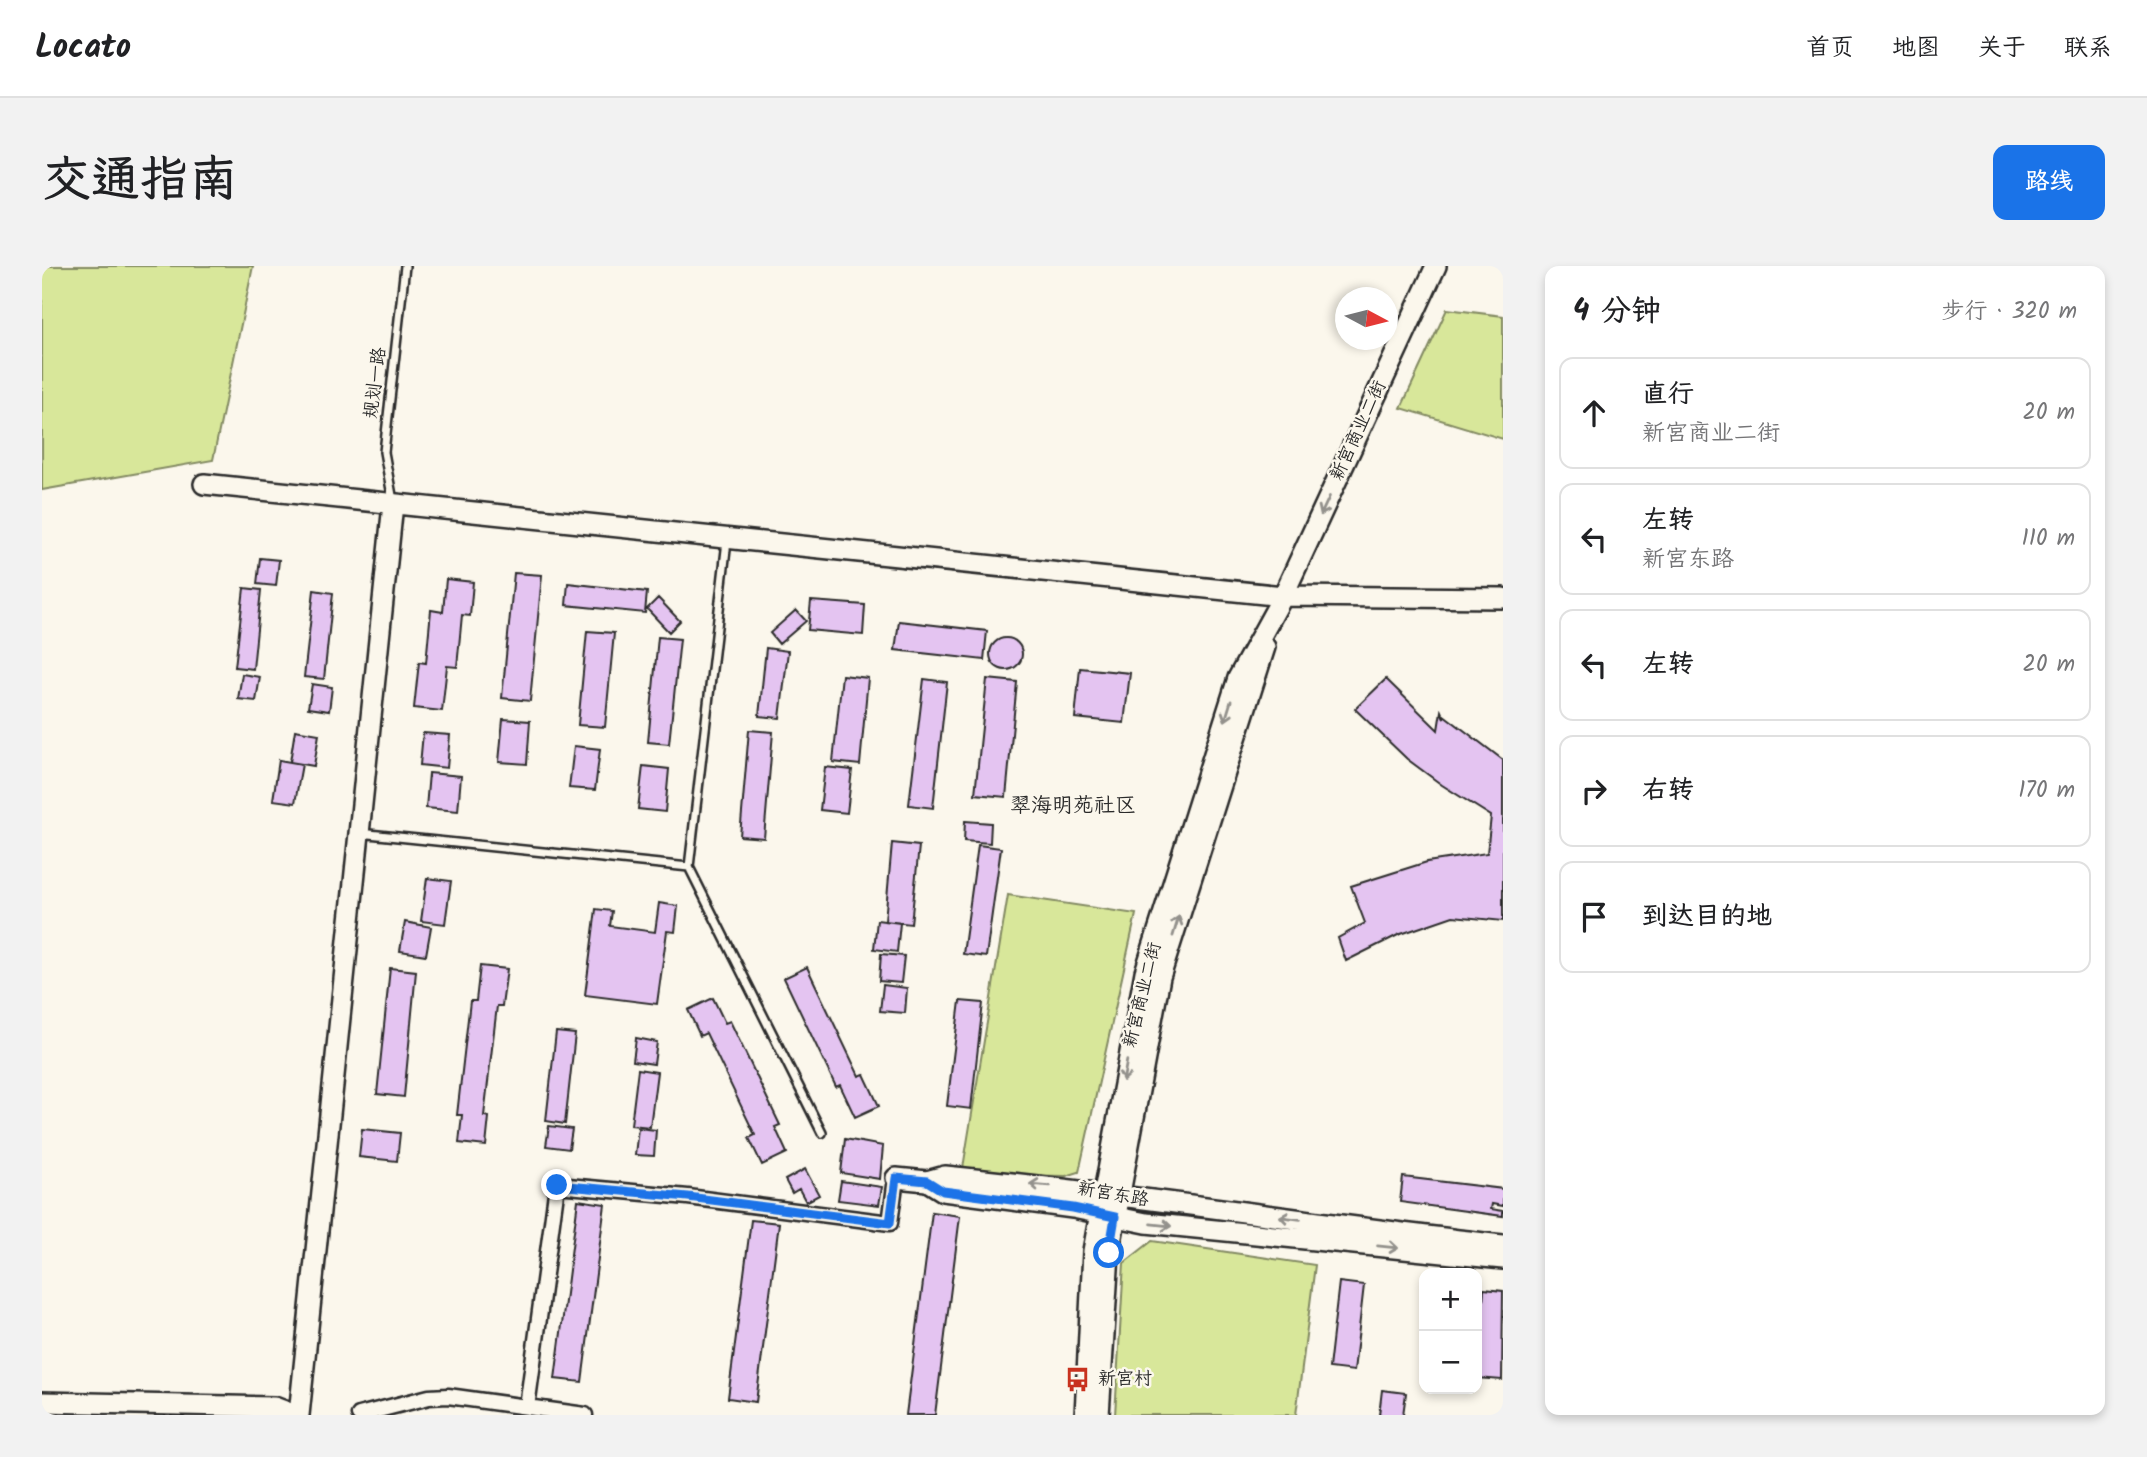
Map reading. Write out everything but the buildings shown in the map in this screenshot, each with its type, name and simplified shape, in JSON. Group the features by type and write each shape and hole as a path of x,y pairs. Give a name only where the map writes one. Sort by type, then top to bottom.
{"street":[{"name":"新宫商业二街","path":"1100,1415 1107,1215 1146,972 1238,678 1283,596 1436,266"},
{"path":"204,484 1283,596 1503,598"},
{"path":"42,1402 275,1407 297,1415 393,504"},
{"name":"新宫东路","path":"927,1181 945,1176 1503,1245"},
{"path":"527,1407 557,1185 688,1197 890,1223 896,1178 927,1181"},
{"name":"新宫东路","path":"927,1181 943,1191 1146,1223 1503,1259"},
{"name":"新宫商业二街","path":"1084,1415 1093,1251 1107,1215"},
{"path":"359,1415 429,1397 472,1398 585,1415"}],"lane":[{"name":"规划一路","path":"393,504 384,452 405,266"},
{"path":"727,538 689,867 822,1133"},
{"path":"359,833 689,867"}],"green space":[{"path":"42,266 253,266 213,460 42,490"},
{"path":"1447,309 1503,316 1503,439 1401,408"},
{"path":"1008,895 1136,914 1079,1172 1066,1176 962,1174"},
{"path":"1152,1241 1315,1265 1296,1415 1115,1415 1124,1263"}],"place":[{"name":"新宫村","path":"1078,1379"}],"district":[{"name":"翠海明苑社区","path":"1073,806"}],"route":[{"path":"557,1185 688,1197 890,1223 896,1178 927,1181 943,1191 1073,1208 1115,1217 1109,1253"}]}
